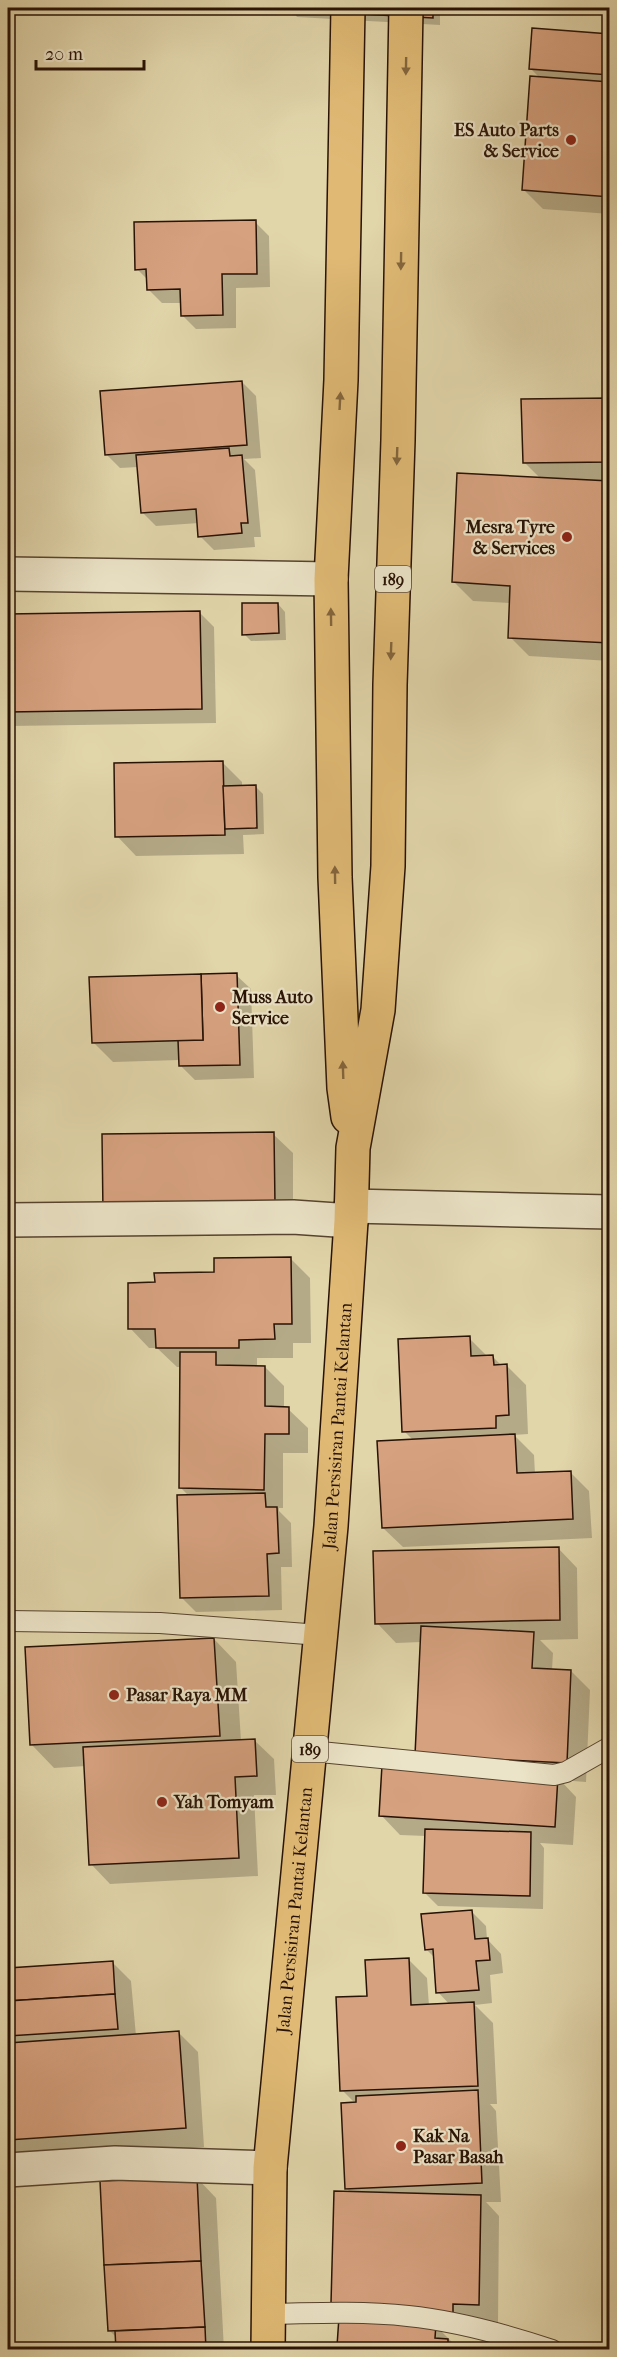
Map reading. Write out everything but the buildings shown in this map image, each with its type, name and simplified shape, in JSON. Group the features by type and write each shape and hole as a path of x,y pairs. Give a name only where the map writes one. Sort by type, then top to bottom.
{"main road":[{"name":"189","path":"348,8 341,380 331,579 338,953 344,1088 353,1148"},
{"name":"189","path":"353,1148 378,1010 388,866 406,8"},
{"name":"Jalan Persisiran Pantai Kelantan","path":"268,2349 270,2168 330,1526 351,1213 353,1148"}],"street":[{"path":"8,574 331,579"},
{"path":"8,1220 293,1217 351,1213 609,1212"},
{"path":"8,2170 115,2163 270,2168"}],"lane":[{"path":"8,1621 160,1623 320,1635"},
{"path":"310,1751 554,1774 566,1772 609,1747"},
{"path":"268,2314 405,2315 486,2330 552,2349"}],"place":[{"name":"ES Auto Parts & Service","path":"571,140"},
{"name":"Mesra Tyre & Services","path":"567,537"},
{"name":"Muss Auto Service","path":"220,1007"},
{"name":"Pasar Raya MM","path":"114,1695"},
{"name":"Yah Tomyam","path":"162,1802"},
{"name":"Kak Na Pasar Basah","path":"401,2146"}]}
